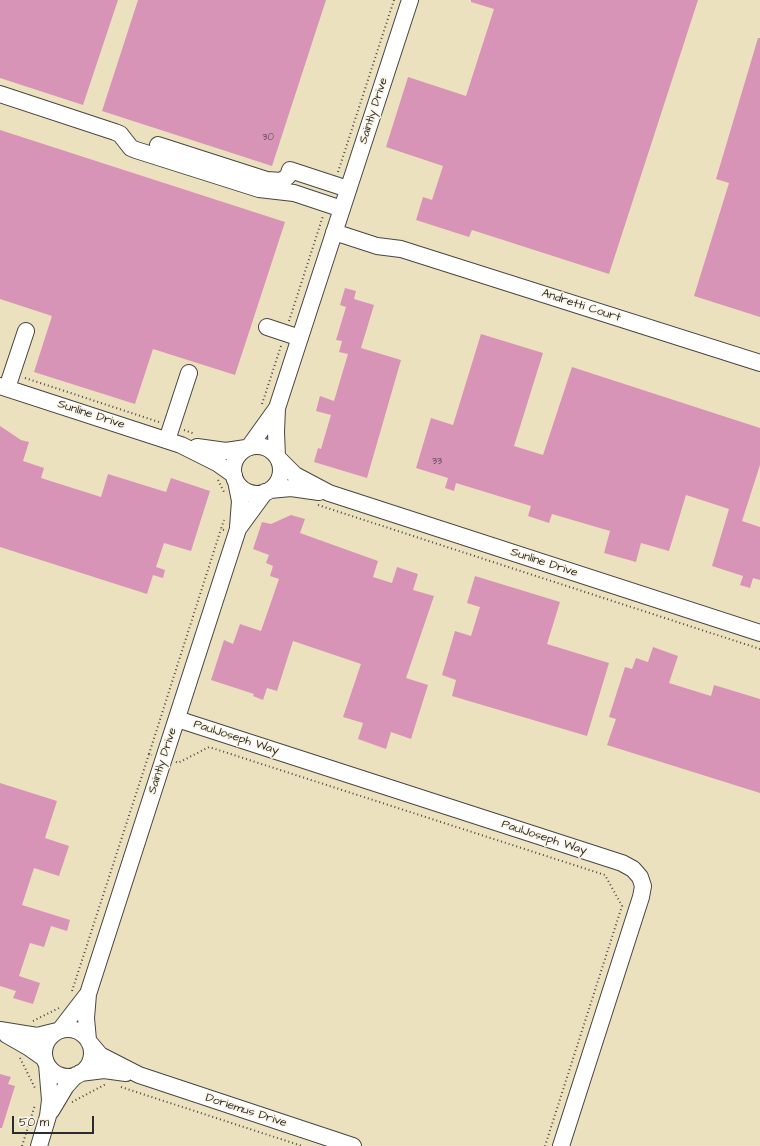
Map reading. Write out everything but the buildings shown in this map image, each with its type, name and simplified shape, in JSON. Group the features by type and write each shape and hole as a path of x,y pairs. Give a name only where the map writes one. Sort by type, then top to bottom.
{"street":[{"name":"Saintly Drive","path":"248,448 269,406 335,217 341,187 410,0"},
{"path":"0,94 120,134 131,148 136,150 259,189 294,193 335,217"},
{"path":"158,145 267,180 282,181 288,176 290,170 341,187"},
{"name":"Andretti Court","path":"335,217 382,238 401,249 760,363"},
{"path":"267,327 293,335"},
{"path":"6,382 26,331"},
{"path":"178,439 189,373"},
{"name":"Sunline Drive","path":"6,382 178,439 226,451 248,448"},
{"name":"Saintly Drive","path":"269,406 278,458"},
{"name":"Sunline Drive","path":"178,439 216,463 235,478"},
{"path":"257,446 265,447 272,451 278,458 281,468 279,478 267,491 251,492 242,488 235,478 236,459 240,453 248,448 257,446"},
{"name":"Sunline Drive","path":"278,458 295,475 329,493 760,634"},
{"name":"Saintly Drive","path":"88,1041 86,1018 88,994 156,756 176,719 232,531 240,501 235,478"},
{"name":"Sunline Drive","path":"267,491 291,488 329,493"},
{"name":"Saintly Drive","path":"232,531 267,491"},
{"name":"PaulJoseph Way","path":"176,719 622,863 633,869 640,877 643,886 641,897 561,1146"},
{"name":"Saintly Drive","path":"59,1031 88,994"},
{"path":"0,1031 37,1036 59,1031 76,1030 88,1041 91,1056 88,1066 42,1108"},
{"path":"0,1031 28,1047 46,1061 53,1071 62,1076 78,1074"},
{"path":"39,1146 42,1108 50,1086 46,1061 46,1043 50,1036 59,1031"},
{"name":"Doriemus Drive","path":"88,1041 100,1055 139,1075 353,1146"},
{"name":"Doriemus Drive","path":"78,1074 104,1070 139,1075"}],"path":[{"path":"341,187 394,0"},
{"path":"269,406 335,217"},
{"path":"6,382 178,439 196,434 178,439"},
{"path":"216,477 226,497"},
{"path":"313,504 760,650"},
{"path":"70,996 156,756 232,531 226,516"},
{"path":"156,756 178,763 209,747 605,875 622,906 545,1146"},
{"path":"26,1025 61,1007"},
{"path":"16,1052 38,1095"},
{"path":"67,1105 109,1083"},
{"path":"116,1085 302,1146"},
{"path":"22,1146 42,1108"}]}
